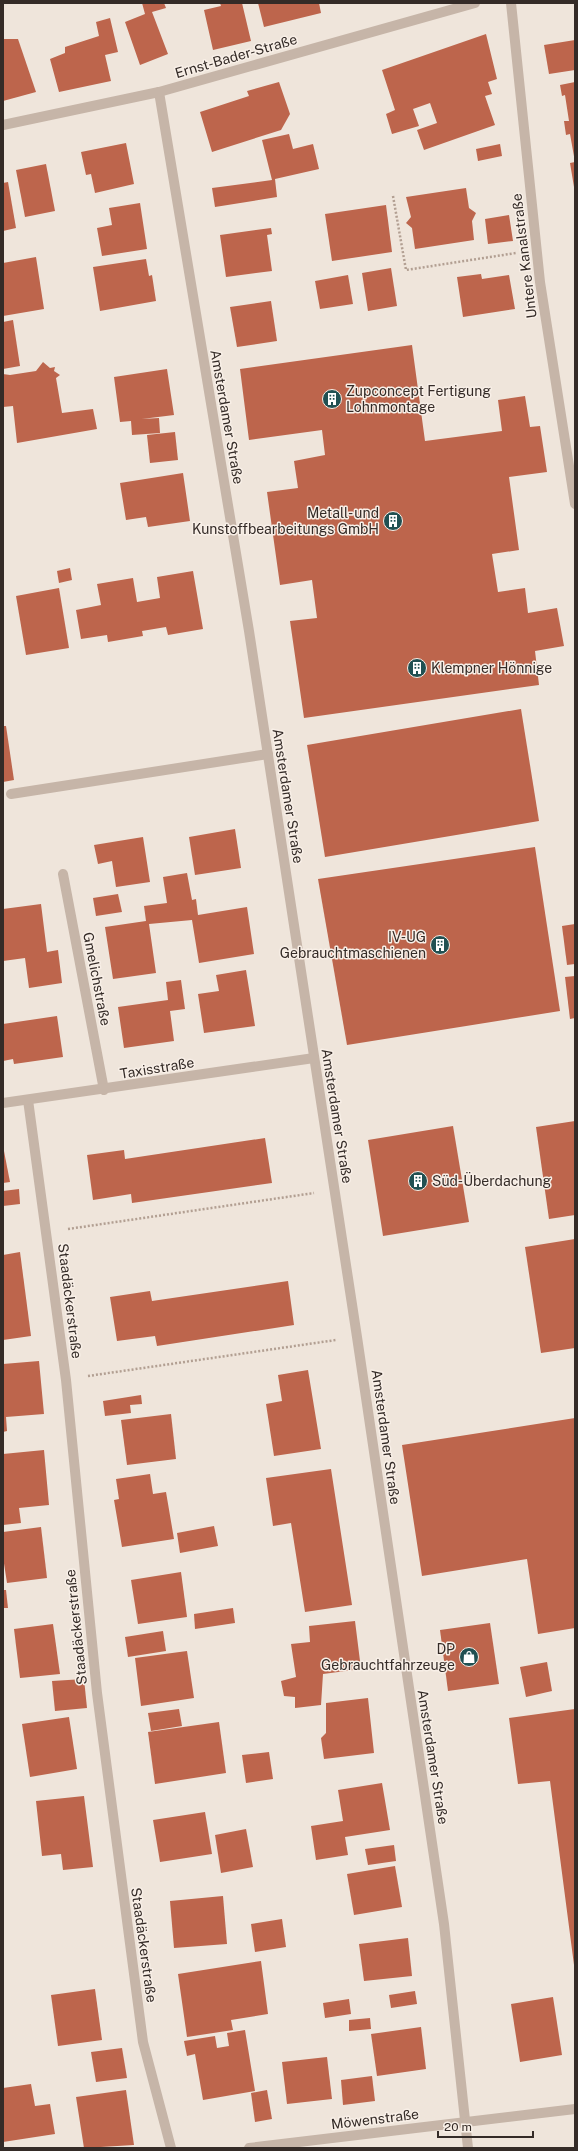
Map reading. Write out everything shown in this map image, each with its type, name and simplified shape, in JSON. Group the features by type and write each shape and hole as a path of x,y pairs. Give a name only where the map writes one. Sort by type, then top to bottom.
{"street":[{"name":"Ernst-Bader-Straße","path":"3,126 159,92 475,3"},
{"name":"Untere Kanalstraße","path":"510,3 536,250 575,504"},
{"name":"Amsterdamer Straße","path":"159,92 249,631 357,1337 444,1924 464,2122 468,2148"},
{"path":"10,794 268,754"},
{"name":"Gmelichstraße","path":"63,874 104,1090"},
{"name":"Taxisstraße","path":"3,1103 104,1090 314,1058"},
{"name":"Staadäckerstraße","path":"28,1100 66,1380 96,1693 142,2034 171,2148"},
{"name":"Möwenstraße","path":"249,2148 575,2109"}],"path":[{"path":"393,196 406,270 536,250"},
{"path":"47,1232 334,1190"},
{"path":"66,1380 357,1337"}],"building":[{"path":"142,3 164,3 166,8 152,12 168,54 140,65 125,22 145,14"},
{"path":"220,3 242,3 251,41 213,50 204,10 221,6"},
{"path":"258,3 319,3 321,13 264,27"},
{"path":"110,18 118,52 105,55 111,81 59,92 50,59 65,53 65,47 99,36 96,22"},
{"path":"486,34 497,79 488,82 492,94 485,96 495,125 424,150 417,130 437,123 430,103 413,109 419,126 392,134 386,114 395,110 382,70"},
{"path":"3,39 18,39 36,92 3,101"},
{"path":"575,40 575,70 549,74 544,45"},
{"path":"279,82 290,114 281,130 212,152 200,112 249,96 247,91"},
{"path":"575,82 575,162 570,134 566,135 564,121 569,121 565,95 562,96 560,85"},
{"path":"289,134 293,149 313,144 319,169 275,179 277,197 215,207 212,188 272,180 262,140"},
{"path":"126,143 134,184 95,193 91,174 86,175 81,152"},
{"path":"500,144 502,156 478,161 476,149"},
{"path":"575,162 575,186 574,187 570,163"},
{"path":"46,164 55,211 25,217 16,170"},
{"path":"8,182 16,228 3,231 3,183"},
{"path":"466,188 469,208 476,213 472,221 474,240 415,249 412,228 406,223 411,217 406,197"},
{"path":"140,203 147,249 102,256 97,228 112,225 109,208"},
{"path":"386,205 392,252 332,261 325,214"},
{"path":"509,215 513,241 488,244 485,219"},
{"path":"271,228 272,234 267,235 272,271 226,277 220,235"},
{"path":"36,257 44,309 3,316 3,263"},
{"path":"146,259 149,276 152,275 156,301 100,311 93,267"},
{"path":"391,268 397,306 368,311 362,273"},
{"path":"481,274 482,279 509,275 515,309 463,317 457,277"},
{"path":"348,275 353,304 320,309 315,281"},
{"path":"271,301 277,341 237,347 230,307"},
{"path":"13,320 20,366 3,369 3,322"},
{"path":"412,345 425,441 502,431 498,400 525,396 530,427 540,426 547,472 509,477 519,550 492,554 498,592 525,588 528,613 557,608 564,646 535,651 539,685 304,718 290,621 317,618 312,580 280,585 267,492 298,488 294,461 325,455 322,430 249,440 240,369"},
{"path":"43,362 50,368 55,367 54,371 60,375 56,378 62,413 93,409 97,429 17,443 13,406 3,407 3,374 10,375 36,371"},
{"path":"167,369 174,415 142,419 159,418 160,433 132,435 131,421 120,422 114,377"},
{"path":"175,432 178,460 150,463 147,435"},
{"path":"183,473 190,521 148,527 146,517 126,520 120,483"},
{"path":"70,568 72,580 59,583 57,571"},
{"path":"193,571 203,629 168,635 166,627 142,631 143,636 108,642 107,635 81,639 76,610 101,605 97,584 133,578 137,602 160,598 157,577"},
{"path":"59,588 69,648 26,655 16,596"},
{"path":"521,709 539,821 325,857 307,745"},
{"path":"3,726 6,726 14,780 3,782"},
{"path":"235,829 241,868 195,875 189,837"},
{"path":"143,837 150,882 116,887 112,861 98,864 94,845"},
{"name":"IV-UG Gebrauchtmaschienen","path":"535,847 560,1011 347,1045 318,879"},
{"path":"187,873 192,900 196,899 198,915 247,907 254,954 199,963 192,920 149,924 156,973 113,979 105,927 146,921 144,906 167,903 163,877"},
{"path":"118,894 122,912 96,916 93,898"},
{"path":"41,904 47,952 58,950 62,983 29,988 25,958 3,961 3,909"},
{"path":"575,924 575,964 567,965 562,926"},
{"path":"246,970 255,1026 204,1033 198,994 219,991 216,975"},
{"path":"575,976 575,1018 570,1019 565,977"},
{"path":"181,980 185,1009 170,1011 174,1041 124,1048 118,1007 168,1000 166,982"},
{"path":"57,1016 63,1057 14,1064 13,1059 3,1061 3,1024"},
{"path":"575,1121 575,1215 549,1219 536,1127"},
{"name":"Süd-Überdachung","path":"453,1126 469,1222 383,1236 368,1140"},
{"path":"265,1138 272,1183 132,1203 131,1194 93,1200 87,1155 124,1150 125,1159"},
{"path":"3,1146 10,1182 3,1183"},
{"path":"19,1189 20,1204 3,1206 3,1191"},
{"path":"575,1239 575,1348 541,1353 525,1247"},
{"path":"20,1252 31,1336 3,1340 3,1255"},
{"path":"288,1281 294,1325 157,1346 155,1336 117,1341 110,1297 150,1291 152,1301"},
{"path":"39,1361 44,1414 6,1417 7,1431 3,1432 3,1364"},
{"path":"308,1370 321,1449 274,1456 266,1404 282,1401 278,1375"},
{"path":"141,1395 142,1404 130,1405 131,1413 105,1416 103,1401"},
{"path":"171,1414 176,1459 127,1465 121,1420"},
{"path":"575,1418 575,1628 538,1634 527,1559 422,1576 402,1445"},
{"path":"44,1450 49,1505 19,1508 21,1523 3,1525 3,1454"},
{"path":"331,1469 352,1605 305,1612 291,1523 273,1526 266,1478"},
{"path":"150,1474 153,1494 166,1492 174,1539 122,1547 114,1500 119,1499 116,1479"},
{"path":"214,1526 218,1546 180,1553 177,1533"},
{"path":"41,1527 47,1578 7,1583 3,1557 3,1532"},
{"path":"181,1572 187,1617 138,1624 131,1580"},
{"path":"3,1590 6,1590 8,1608 3,1608"},
{"path":"233,1608 235,1623 195,1629 194,1614"},
{"path":"355,1621 361,1669 323,1674 321,1705 295,1708 295,1697 284,1696 281,1681 296,1677 291,1644 310,1642 309,1626"},
{"name":"DP Gebrauchtfahrzeuge","path":"490,1623 499,1684 448,1691 440,1630"},
{"path":"53,1624 60,1674 20,1678 14,1629"},
{"path":"163,1631 166,1651 128,1657 125,1637"},
{"path":"187,1651 194,1698 141,1706 135,1658"},
{"path":"547,1662 552,1691 526,1697 520,1667"},
{"path":"84,1679 87,1708 55,1711 52,1681"},
{"path":"368,1698 374,1753 324,1759 321,1738 326,1733 326,1703"},
{"path":"179,1709 182,1726 151,1731 148,1713"},
{"path":"575,1709 574,1965 550,1781 518,1784 509,1718"},
{"path":"69,1717 77,1769 30,1777 22,1724"},
{"path":"219,1722 226,1773 155,1784 148,1732"},
{"path":"269,1752 273,1779 246,1783 242,1755"},
{"path":"382,1783 390,1830 345,1837 348,1855 316,1860 311,1826 343,1821 338,1790"},
{"path":"84,1796 93,1867 63,1870 61,1854 42,1856 36,1801"},
{"path":"205,1812 212,1854 160,1862 153,1820"},
{"path":"246,1829 253,1867 221,1873 215,1835"},
{"path":"394,1845 396,1861 368,1865 365,1849"},
{"path":"395,1866 402,1907 354,1915 347,1874"},
{"path":"223,1896 227,1944 174,1948 170,1901"},
{"path":"282,1919 286,1947 255,1952 251,1924"},
{"path":"408,1938 412,1976 364,1981 359,1944"},
{"path":"261,1961 268,2014 231,2020 233,2030 187,2037 178,1974"},
{"path":"95,1989 102,2040 58,2046 51,1995"},
{"path":"415,1991 417,2004 391,2008 389,1995"},
{"path":"553,1997 562,2055 520,2062 511,2004"},
{"path":"349,1999 351,2014 325,2018 323,2003"},
{"path":"370,2018 371,2029 349,2031 349,2020"},
{"path":"421,2027 426,2069 377,2076 371,2034"},
{"path":"245,2030 255,2091 203,2100 195,2054 187,2056 184,2041 215,2036 217,2048 229,2046 227,2033"},
{"path":"122,2048 127,2078 96,2082 91,2052"},
{"path":"327,2057 332,2099 287,2104 282,2062"},
{"path":"372,2076 375,2101 343,2105 341,2080"},
{"path":"31,2084 35,2106 50,2104 55,2134 3,2142 3,2088"},
{"path":"126,2090 134,2145 84,2148 76,2097"},
{"path":"267,2090 272,2119 255,2122 251,2093"}],"place":[{"name":"Zupconcept Fertigung Lohnmontage","path":"332,399"},
{"name":"Metall- und Kunstoffbearbeitungs GmbH","path":"393,521"},
{"name":"Klempner Hönnige","path":"417,668"},
{"name":"IV-UG Gebrauchtmaschienen","path":"440,945"},
{"name":"Süd-Überdachung","path":"418,1181"},
{"name":"DP Gebrauchtfahrzeuge","path":"469,1657"}]}
